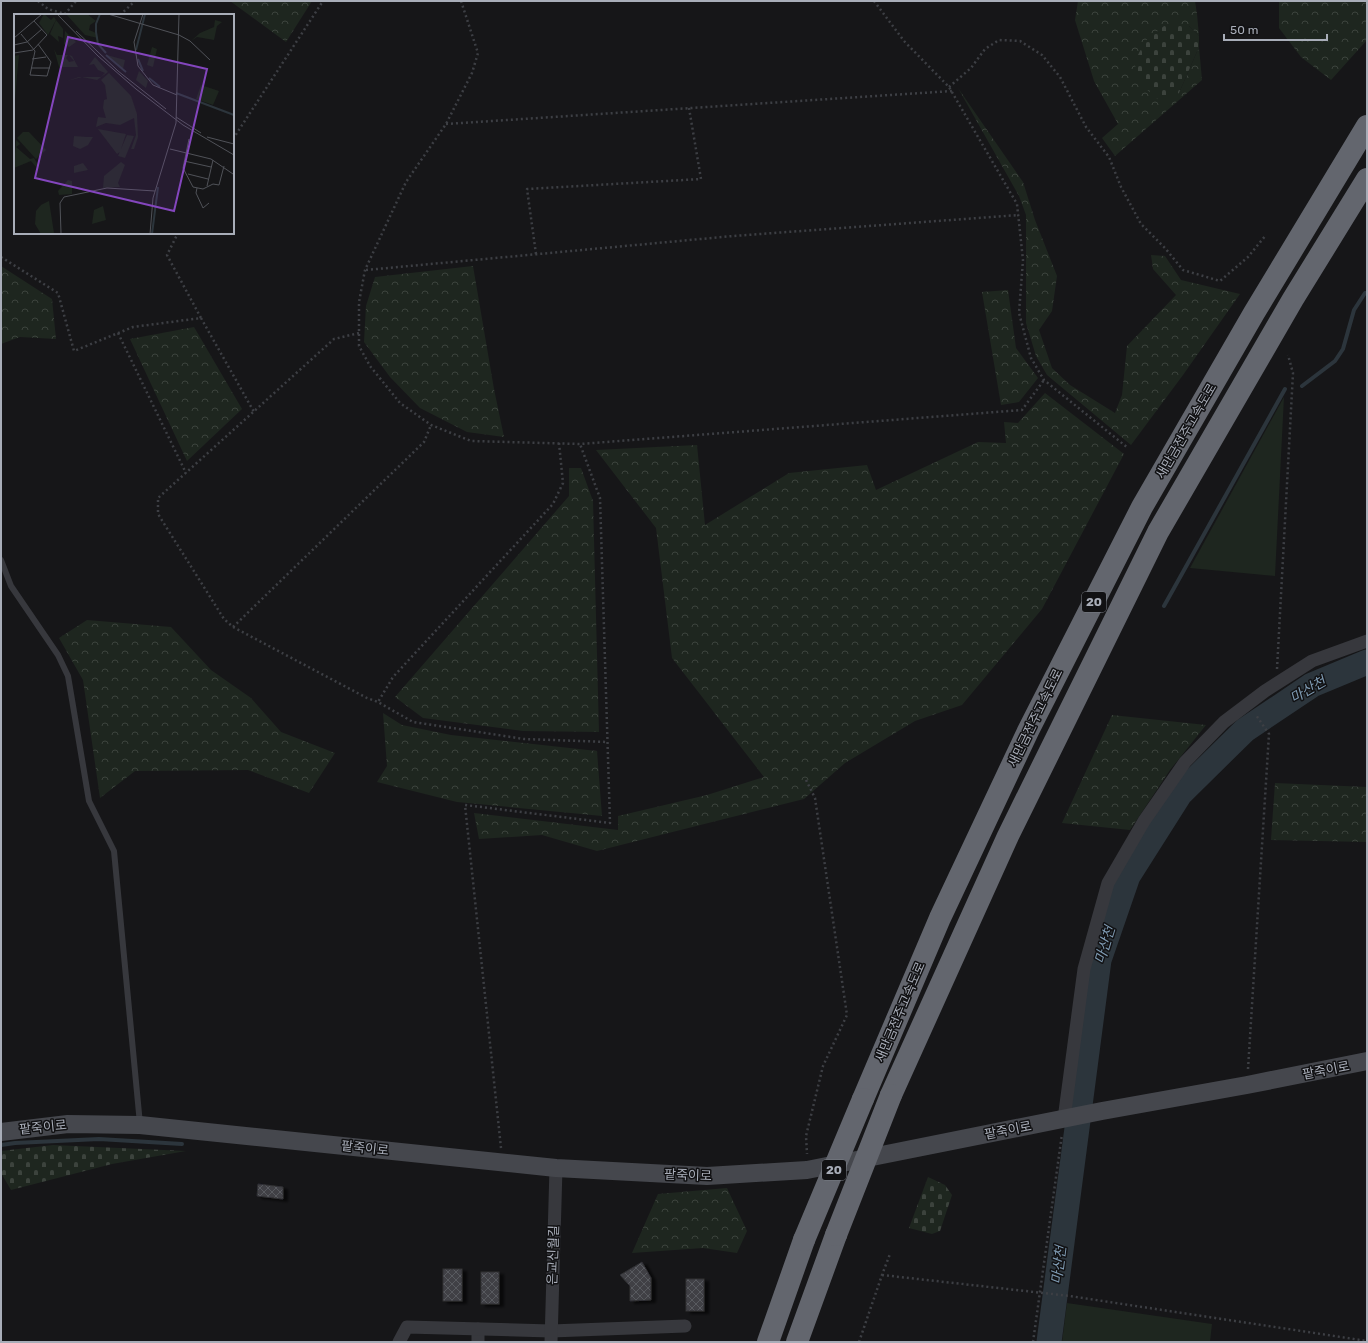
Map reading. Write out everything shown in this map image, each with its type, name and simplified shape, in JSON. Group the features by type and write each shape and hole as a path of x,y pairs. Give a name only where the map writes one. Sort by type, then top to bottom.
{"highway":[{"name":"새만금전주고속도로","path":"768,1342 804,1240 863,1099 940,918 1028,730 1142,507 1254,313 1367,126"},
{"name":"새만금전주고속도로","path":"797,1342 836,1235 891,1095 1008,836 1158,532 1293,299 1367,179"}],"street":[{"path":"1066,1118 1084,969 1108,883 1144,821 1185,762 1224,722 1248,703 1312,661 1367,641"},
{"name":"팥죽이로","path":"1,1132 68,1124 140,1125 556,1168 707,1176 807,1170 1094,1112 1247,1085 1367,1061"},
{"name":"은교신월길","path":"551,1336 556,1168"},
{"path":"399,1342 407,1327 478,1335 551,1336 685,1326"}],"lane":[{"path":"1,560 11,586 58,655 68,676 89,801 114,851 140,1125"}],"path":[{"path":"38,1 48,9 65,14 76,1"},
{"path":"121,14 135,1"},
{"path":"234,137 323,1"},
{"path":"461,1 478,53 472,74 446,124 406,182 366,270 359,302 359,346 370,366 400,402 431,425 471,441 580,444 1022,410 1044,380"},
{"path":"874,1 904,41 949,87 1017,204 1024,260 1019,313 1030,358 1044,380 1128,448"},
{"path":"949,87 971,68 985,49 999,40 1020,41 1042,55 1060,77 1086,126 1109,157 1121,187 1141,224 1165,248 1183,270 1220,281 1248,257 1266,234"},
{"path":"446,124 952,92"},
{"path":"536,254 527,189 701,179 688,108"},
{"path":"366,270 733,236 1019,215"},
{"path":"178,234 167,255 254,412"},
{"path":"1,257 58,293 74,351 133,327 201,318"},
{"path":"118,333 186,473"},
{"path":"359,333 334,339 158,498 158,514 224,619 233,627 367,698 378,702 413,722 524,739 608,742"},
{"path":"1276,684 1293,373 1288,355"},
{"path":"233,627 424,442 431,425"},
{"path":"378,702 393,677 553,504 563,483 560,443"},
{"path":"502,1162 465,805 610,823 600,498 580,444"},
{"path":"1247,1085 1269,734 1248,703"},
{"path":"806,780 815,798 847,1015 823,1066 806,1136 807,1170"},
{"path":"1033,1342 1039,1293 1066,1118"},
{"path":"860,1342 890,1254"},
{"path":"882,1275 1070,1296 1367,1341"}],"green space":[{"path":"230,1 312,1 286,42"},
{"path":"1078,1 1195,1 1199,36 1189,26 1179,93 1199,47 1202,80 1115,156 1102,138 1118,124 1094,81 1075,20"},
{"path":"1279,1 1367,1 1367,40 1331,80 1301,57 1279,28"},
{"path":"1164,26 1189,26 1199,36 1199,47 1179,93 1161,102 1144,87 1134,63 1145,41"},
{"path":"958,88 1023,182 1035,220 1057,276 1052,311 1039,330 1052,368 1070,385 1115,413 1122,395 1127,346 1176,295 1153,269 1151,255 1165,256 1181,280 1240,294 1131,445 1047,375 1036,356 1026,323 1026,215 1019,196"},
{"path":"1,266 52,299 56,339 20,337 1,344"},
{"path":"473,266 494,389 504,437 467,432 420,408 390,377 364,342 366,306 375,277"},
{"path":"1008,290 1016,348 1038,378 1019,402 1001,405 982,292"},
{"path":"194,327 242,409 187,461 130,339"},
{"path":"1045,393 1124,454 1042,609 962,705 915,721 845,763 804,799 597,851 542,835 479,839 474,813 618,830 618,816 707,795 764,777 672,658 656,528 596,450 697,445 705,525 789,473 867,465 876,490 978,442 1006,443 1004,422 1018,423"},
{"path":"1284,397 1275,576 1190,568"},
{"path":"569,468 581,468 593,501 599,732 523,731 423,718 395,697 569,496"},
{"path":"87,620 171,627 211,670 251,698 281,732 335,753 309,793 248,770 135,771 100,798 83,680 59,638"},
{"path":"383,713 402,725 451,735 597,751 602,816 457,802 377,782 387,766"},
{"path":"1112,715 1206,725 1170,770 1130,830 1062,823"},
{"path":"1275,783 1367,787 1367,842 1271,840"},
{"path":"53,1145 186,1151 112,1164 11,1190 1,1173 1,1151"},
{"path":"928,1177 945,1185 952,1195 940,1231 932,1234 909,1228"},
{"path":"727,1188 747,1231 737,1253 703,1248 632,1253 658,1194"},
{"path":"1067,1303 1212,1324 1210,1342 1062,1342"}],"building":[{"path":"258,1184 283,1187 283,1199 257,1196"},
{"path":"642,1262 651,1278 651,1300 630,1301 630,1286 620,1275"},
{"path":"443,1269 462,1269 462,1301 443,1301"},
{"path":"481,1272 499,1272 499,1304 481,1304"},
{"path":"686,1279 704,1279 704,1311 686,1311"}],"waterway":[{"path":"1302,386 1335,361 1343,349 1354,310 1365,293 1367,293"},
{"path":"1164,606 1285,389"},
{"name":"마산천","path":"1049,1342 1099,960 1128,876 1180,794 1245,730 1312,685 1367,662"},
{"path":"1,1145 99,1139 182,1144"}]}
